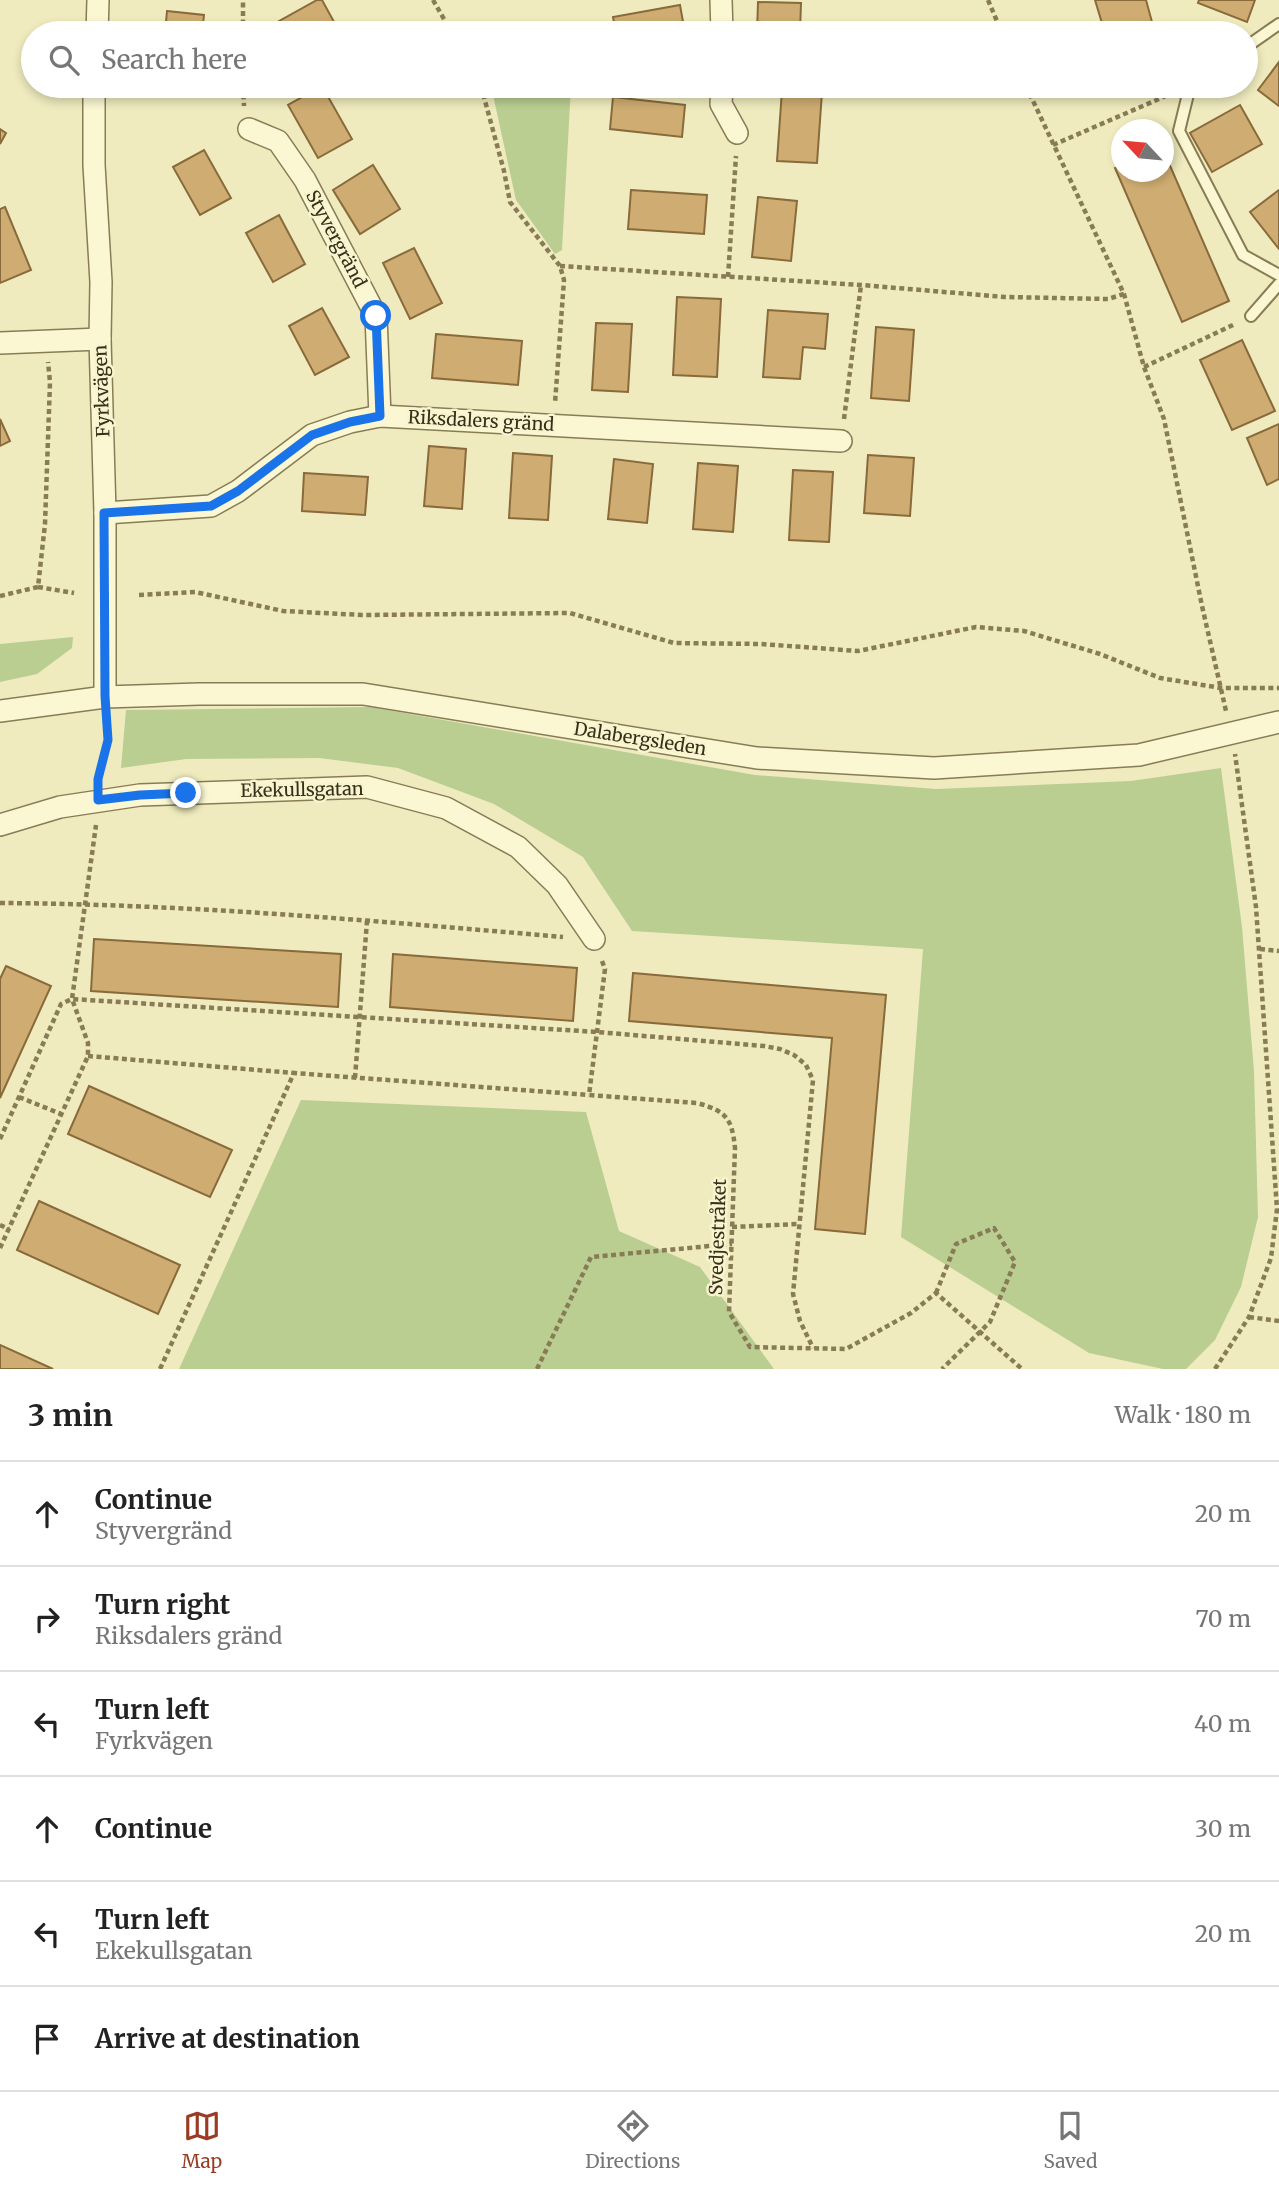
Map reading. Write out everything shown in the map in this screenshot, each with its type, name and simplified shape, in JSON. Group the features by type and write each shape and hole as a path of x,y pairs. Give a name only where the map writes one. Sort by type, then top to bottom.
{"street":[{"path":"97,21 98,0"},
{"path":"721,0 722,21"},
{"name":"Fyrkvägen","path":"94,98 94,165 101,282 105,696"},
{"path":"721,98 721,104 737,133"},
{"name":"Styvergränd","path":"249,129 278,141 305,180 376,316 380,416"},
{"path":"0,343 100,339"},
{"name":"Riksdalers gränd","path":"104,513 211,506 238,491 312,435 350,422 380,416 841,441"},
{"name":"Dalabergsleden","path":"0,711 105,696 363,694 758,758 934,768 1139,755 1279,722"},
{"name":"Ekekullsgatan","path":"0,825 60,807 140,795 367,787 446,808 518,847 556,886 594,939"}],"lane":[{"path":"1258,39 1279,24"},
{"path":"1187,98 1179,131 1243,255 1279,275"},
{"path":"1251,316 1279,284"}],"path":[{"path":"243,0 243,21"},
{"path":"433,0 445,21"},
{"path":"988,0 997,21"},
{"path":"484,98 510,202 560,266 564,280 554,425"},
{"path":"1031,98 1125,294 1144,367 1164,419 1240,774 1260,949 1277,1209 1271,1258 1249,1317 1215,1369"},
{"path":"1053,145 1160,98"},
{"path":"728,277 737,133"},
{"path":"560,266 1049,299 1108,299 1125,294"},
{"path":"841,441 861,285"},
{"path":"1144,367 1251,316"},
{"path":"38,587 45,524 50,382 45,341"},
{"path":"0,596 38,587 74,593"},
{"path":"139,594 195,592 283,611 336,614 570,613 674,643 761,644 858,651 976,627 1024,631 1100,654 1160,678 1221,688 1279,688"},
{"path":"0,1248 88,1056 88,1043 72,999 86,904 98,779 108,740 105,696"},
{"path":"0,903 86,904 367,921 594,939 605,969 589,1095"},
{"path":"355,1078 367,921"},
{"path":"1260,949 1279,951"},
{"path":"0,1139 61,1004 72,999 597,1032 772,1047 794,1055 806,1065 813,1080 793,1294 800,1321 813,1348"},
{"name":"Svedjestråket","path":"88,1056 698,1103 727,1116 733,1130 735,1148 729,1312 750,1347 846,1349 911,1313 936,1293"},
{"path":"160,1369 294,1073"},
{"path":"19,1097 61,1114"},
{"path":"732,1227 799,1224"},
{"path":"0,1225 9,1229"},
{"path":"942,1369 981,1332 990,1322 1015,1262 994,1228 956,1244 936,1293 981,1332 1021,1369"},
{"path":"537,1369 591,1257 732,1244"},
{"path":"1249,1317 1279,1321"}],"green space":[{"path":"494,98 570,98 562,250 555,254 516,200"},
{"path":"73,637 72,648 37,674 0,682 0,644"},
{"path":"370,707 755,775 936,789 1131,781 1221,768 1242,927 1254,1071 1258,1217 1241,1287 1215,1340 1186,1369 1163,1369 1089,1353 901,1237 923,949 632,931 583,857 494,804 398,768 319,758 186,759 121,768 126,710"},
{"path":"301,1100 586,1112 619,1231 700,1267 774,1369 179,1369"}],"building":[{"path":"317,0 322,0 334,21 279,21"},
{"path":"1095,0 1146,0 1152,21 1101,21"},
{"path":"1199,0 1255,0 1247,21 1198,3"},
{"path":"758,2 801,3 800,21 757,21"},
{"path":"680,5 683,21 614,21 613,17"},
{"path":"167,11 204,15 203,21 166,21"},
{"path":"1279,62 1279,106 1258,90"},
{"path":"301,98 329,98 352,139 318,158 288,105"},
{"path":"613,98 685,105 682,137 610,129"},
{"path":"781,98 822,98 817,163 777,161"},
{"path":"1240,105 1262,144 1212,172 1190,133"},
{"path":"0,129 6,133 0,144"},
{"path":"204,150 231,198 200,215 173,167"},
{"path":"373,165 400,209 360,234 333,190"},
{"path":"1174,175 1229,301 1182,322 1121,182 1174,182"},
{"path":"631,190 707,195 704,234 628,229"},
{"path":"1279,190 1279,249 1250,212"},
{"path":"758,197 797,201 791,261 752,257"},
{"path":"5,207 31,270 0,283 0,209"},
{"path":"279,215 305,264 273,282 246,233"},
{"path":"414,248 442,303 410,319 383,263"},
{"path":"677,297 721,299 717,377 673,375"},
{"path":"322,308 349,357 315,375 289,326"},
{"path":"768,310 828,314 825,349 803,347 800,379 763,377"},
{"path":"596,323 632,324 628,392 592,390"},
{"path":"876,327 914,330 909,401 871,398"},
{"path":"436,334 522,341 518,385 432,378"},
{"path":"1242,340 1275,411 1232,430 1200,360"},
{"path":"0,419 10,441 0,446"},
{"path":"1279,424 1279,479 1267,485 1247,438"},
{"path":"429,446 466,449 462,509 424,506"},
{"path":"513,453 552,456 548,520 509,518"},
{"path":"868,455 914,458 910,516 864,513"},
{"path":"614,459 653,464 647,523 608,519"},
{"path":"698,463 738,466 733,532 693,529"},
{"path":"793,470 833,472 829,542 789,540"},
{"path":"304,473 368,477 365,515 302,511"},
{"path":"94,939 341,954 338,1007 91,991"},
{"path":"393,954 577,968 573,1021 390,1007"},
{"path":"6,966 51,986 0,1098 0,979"},
{"path":"633,973 886,995 865,1234 815,1229 832,1038 629,1021"},
{"path":"89,1086 232,1150 210,1197 68,1134"},
{"path":"39,1201 180,1265 158,1314 17,1250"},
{"path":"0,1345 53,1369 0,1369"}],"route":[{"path":"186,793 98,800 98,779 108,740 105,696 104,513 211,506 238,491 312,435 350,422 380,416 376,316"}]}
